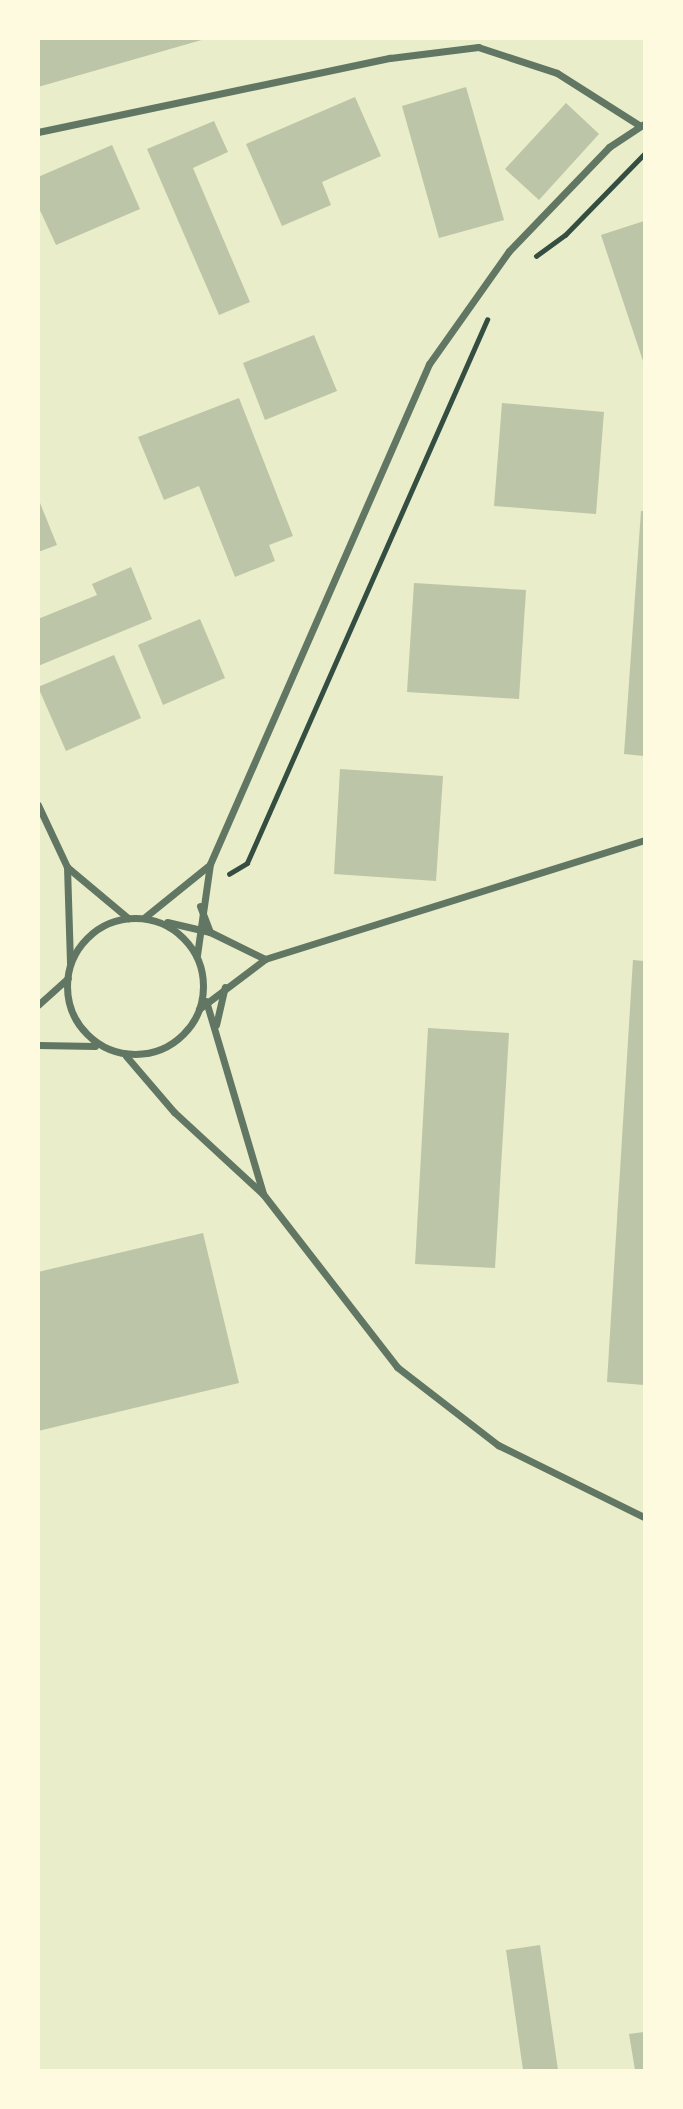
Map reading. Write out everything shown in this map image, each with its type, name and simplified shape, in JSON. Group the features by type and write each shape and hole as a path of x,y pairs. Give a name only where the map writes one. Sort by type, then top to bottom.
{"street":[{"path":"38,132 401,56 478,47 557,73 642,125 602,154 509,251 442,342 359,514 210,864 197,927 199,1009"},
{"path":"38,804 67,867 68,978 72,1009 95,1046"},
{"path":"126,1056 169,1044 206,1002 265,959 645,840"},
{"path":"145,917 210,864"},
{"path":"67,867 128,918"},
{"path":"200,905 210,932"},
{"path":"70,969 95,931 128,918 145,917 197,927 265,959"},
{"path":"162,922 197,955"},
{"path":"38,1005 68,978"},
{"path":"216,1025 225,986"},
{"path":"200,987 216,1025 263,1194"},
{"path":"38,1045 95,1046 126,1056 174,1112 263,1194 353,1316 450,1414 498,1446 645,1517"}],"path":[{"path":"530,259 565,235 645,154"},
{"path":"210,864 229,874 247,863 489,316"}],"building":[{"path":"38,38 205,38 205,39 38,87"},
{"path":"466,87 504,220 439,238 402,106"},
{"path":"355,97 381,156 322,182 331,205 282,226 246,144"},
{"path":"566,103 599,134 539,200 505,169"},
{"path":"214,121 228,152 193,168 250,302 219,315 147,149"},
{"path":"112,145 140,209 56,245 38,206 38,177"},
{"path":"644,221 644,364 601,235"},
{"path":"314,335 337,391 265,420 243,363"},
{"path":"239,398 293,536 269,545 275,561 235,577 199,486 164,500 138,437"},
{"path":"502,403 604,412 596,514 494,506"},
{"path":"38,498 57,545 38,552"},
{"path":"641,511 644,511 644,756 624,754"},
{"path":"131,567 152,619 38,666 38,619 97,595 92,584"},
{"path":"414,583 526,590 519,699 407,692"},
{"path":"200,619 225,678 163,705 138,645"},
{"path":"114,655 141,718 66,751 38,687"},
{"path":"340,769 443,776 436,881 334,874"},
{"path":"633,960 644,961 644,1385 607,1382"},
{"path":"428,1028 509,1033 495,1268 415,1264"},
{"path":"203,1233 239,1383 38,1431 38,1272"},
{"path":"540,1945 558,2070 523,2070 506,1950"},
{"path":"644,2032 644,2070 635,2070 629,2034"}]}
